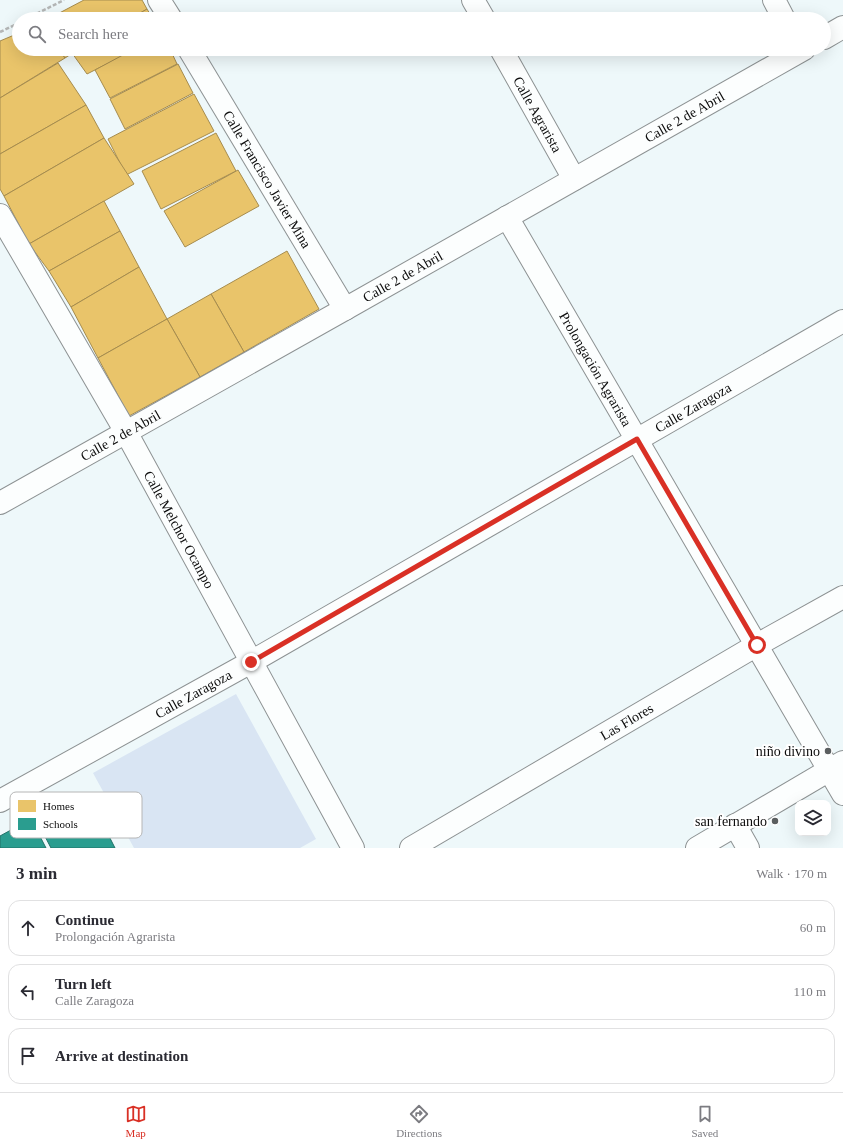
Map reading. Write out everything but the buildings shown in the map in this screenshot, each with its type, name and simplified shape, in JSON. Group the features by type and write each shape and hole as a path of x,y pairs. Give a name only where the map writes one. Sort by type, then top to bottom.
{"street":[{"path":"159,0 167,12"},
{"path":"473,0 480,12"},
{"path":"774,0 780,12"},
{"path":"831,34 843,27"},
{"name":"Calle Francisco Javier Mina","path":"193,56 345,309"},
{"name":"Calle Agrarista","path":"505,56 574,179"},
{"name":"Calle 2 de Abril","path":"0,503 790,56"},
{"name":"Calle Melchor Ocampo","path":"0,215 126,432 353,848"},
{"name":"Prolongación Agrarista","path":"507,217 757,645 836,766 843,794"},
{"name":"Calle Zaragoza","path":"16,792 251,662 843,321"},
{"name":"Las Flores","path":"411,848 757,645 843,597"},
{"path":"697,848 836,766"},
{"name":"Calle Zaragoza","path":"0,801 10,795"},
{"path":"736,825 748,848"}],"path":[{"path":"40,12 64,0"},
{"path":"0,32 12,26"}],"shaded area":[{"path":"236,694 316,839 300,848 134,848 129,838 142,838 142,792 103,792 93,773"}],"place":[{"name":"niño divino","path":"828,751"},
{"name":"san fernando","path":"775,821"}],"route":[{"path":"251,662 637,439 757,645"}]}
